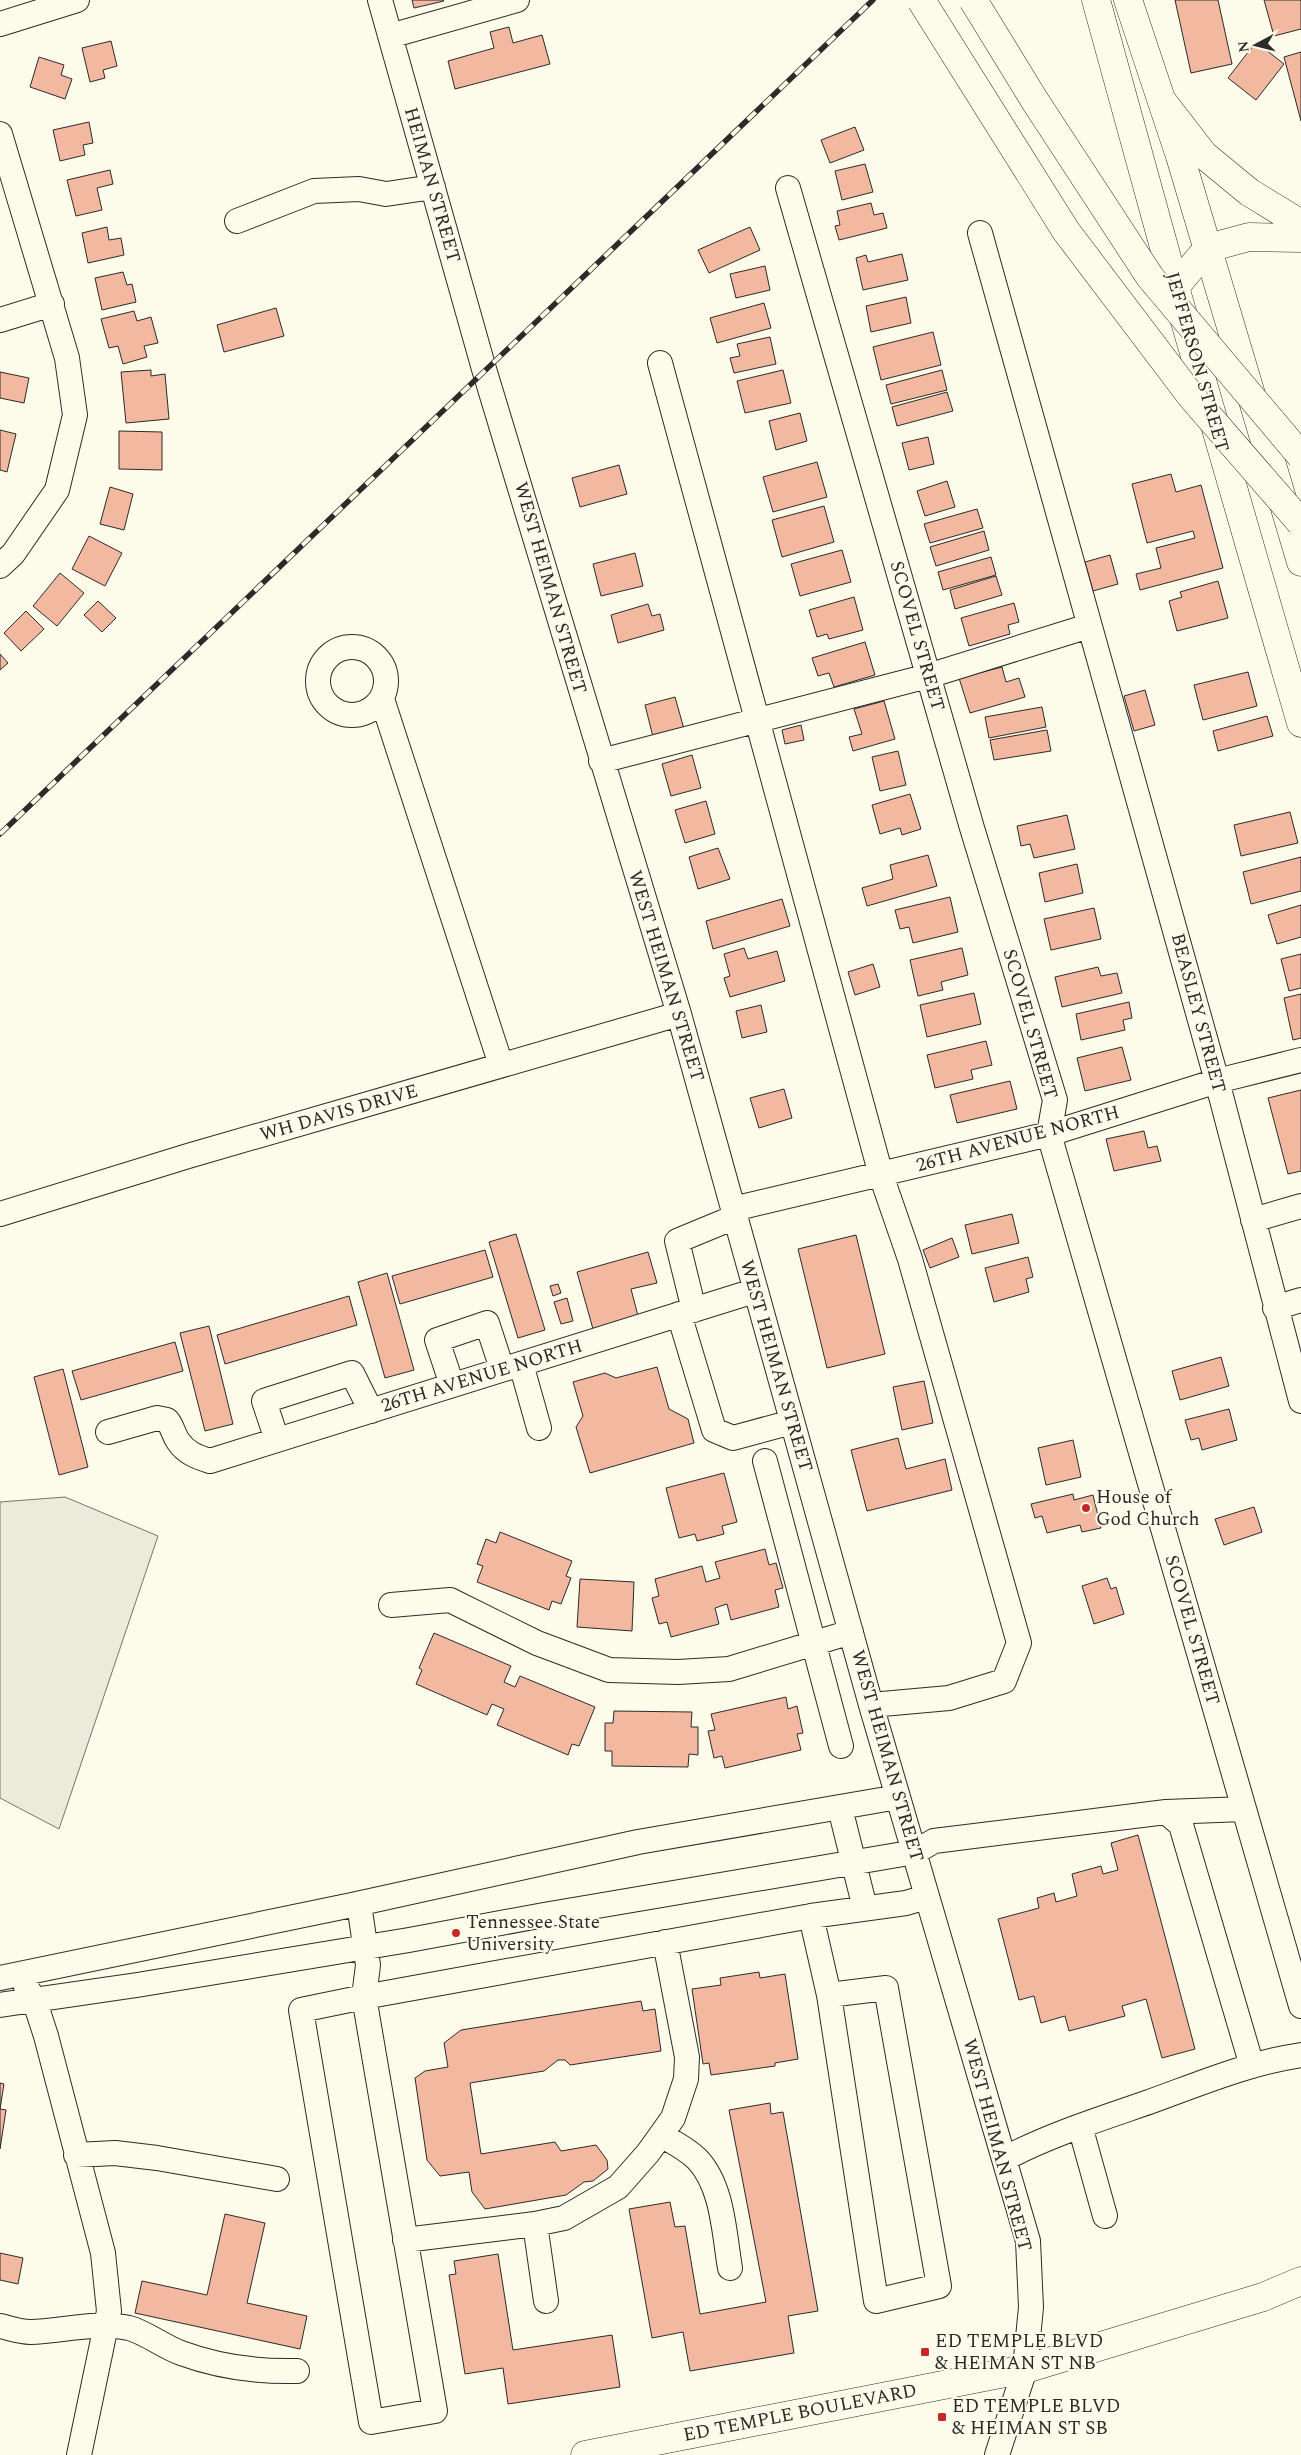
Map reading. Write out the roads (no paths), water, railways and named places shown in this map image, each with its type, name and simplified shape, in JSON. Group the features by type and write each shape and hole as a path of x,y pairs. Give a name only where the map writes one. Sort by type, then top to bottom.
{"main road":[{"path":"921,0 1066,231 1191,396 1301,522"},
{"path":"973,0 1035,101 1150,277 1301,456"},
{"name":"JEFFERSON STREET","path":"1096,0 1301,723"},
{"path":"1128,0 1163,102 1208,248 1301,562"},
{"path":"1163,102 1204,155 1250,192 1301,224"},
{"path":"1176,287 1208,248 1249,237 1301,238"},
{"name":"ED TEMPLE BOULEVARD","path":"585,2455 1024,2369 1263,2297 1301,2281"},
{"path":"1263,2297 1301,2287"}],"street":[{"path":"0,24 77,0"},
{"name":"HEIMAN STREET","path":"380,0 484,370"},
{"path":"390,36 517,0"},
{"path":"0,134 67,358 74,415 57,490 13,554 0,566"},
{"path":"237,221 314,192 359,189 386,194 433,187"},
{"name":"SCOVEL STREET","path":"788,188 928,676 1055,1100 1049,1134 1301,2006"},
{"name":"BEASLEY STREET","path":"980,233 1217,1082 1301,1401"},
{"path":"0,320 52,304"},
{"path":"660,363 881,1175 910,1259 1019,1643 1004,1681 949,1698 871,1706"},
{"name":"WEST HEIMAN STREET","path":"484,370 678,1014 871,1706 1028,2241 1031,2307 1024,2369 997,2455"},
{"path":"601,761 928,676 1089,626"},
{"path":"382,699 501,1065"},
{"name":"WH DAVIS DRIVE","path":"0,1214 188,1156 678,1014"},
{"name":"26TH AVENUE NORTH","path":"686,1312 677,1241 734,1213 1049,1134 1217,1082 1301,1060"},
{"path":"1253,1220 1301,1206"},
{"name":"26TH AVENUE NORTH","path":"108,1432 157,1418 167,1420 174,1427 178,1441 193,1456 210,1461 754,1291"},
{"path":"1276,1308 1301,1300"},
{"path":"686,1312 714,1430 733,1438 792,1422"},
{"path":"452,1385 437,1340 486,1323 512,1367 539,1428"},
{"path":"277,1440 264,1401 352,1373 371,1411"},
{"path":"765,1461 841,1746"},
{"path":"392,1605 450,1600 537,1643 609,1670 678,1672 729,1669 851,1632"},
{"path":"5,1971 359,1904 638,1842 898,1797"},
{"path":"840,1808 865,1908"},
{"path":"0,2005 137,1985 367,1947 915,1852 934,1841 1166,1812 1244,1809"},
{"path":"1166,1812 1181,1825 1252,2066"},
{"path":"359,1904 367,1947 368,1965 364,1997 435,2411 370,2422 301,2010 364,1997 665,1942 926,1897"},
{"path":"811,1916 829,1995 876,2301 939,2286 886,1988 829,1995"},
{"path":"405,2240 535,2224 564,2218 618,2187 648,2153 673,2118 686,2080 686,2057 665,1942"},
{"path":"5,1971 34,1999 103,2253 109,2312 79,2455"},
{"path":"1004,2159 1022,2149 1080,2126 1252,2066 1301,2054"},
{"path":"1080,2126 1105,2216"},
{"path":"662,2134 696,2159 712,2182 720,2210 730,2268"},
{"path":"76,2155 115,2153 157,2158 277,2179"},
{"path":"535,2224 546,2301"},
{"path":"0,2326 29,2332 106,2326 130,2328 182,2354 232,2368 263,2372 297,2371"}],"railway":[{"path":"0,834 873,0"}],"place":[{"name":"House of God Church","path":"1086,1508"},
{"name":"Tennessee State University","path":"456,1933"},
{"name":"ED TEMPLE BLVD & HEIMAN ST NB","path":"925,2352"},
{"name":"ED TEMPLE BLVD & HEIMAN ST SB","path":"942,2417"}]}
